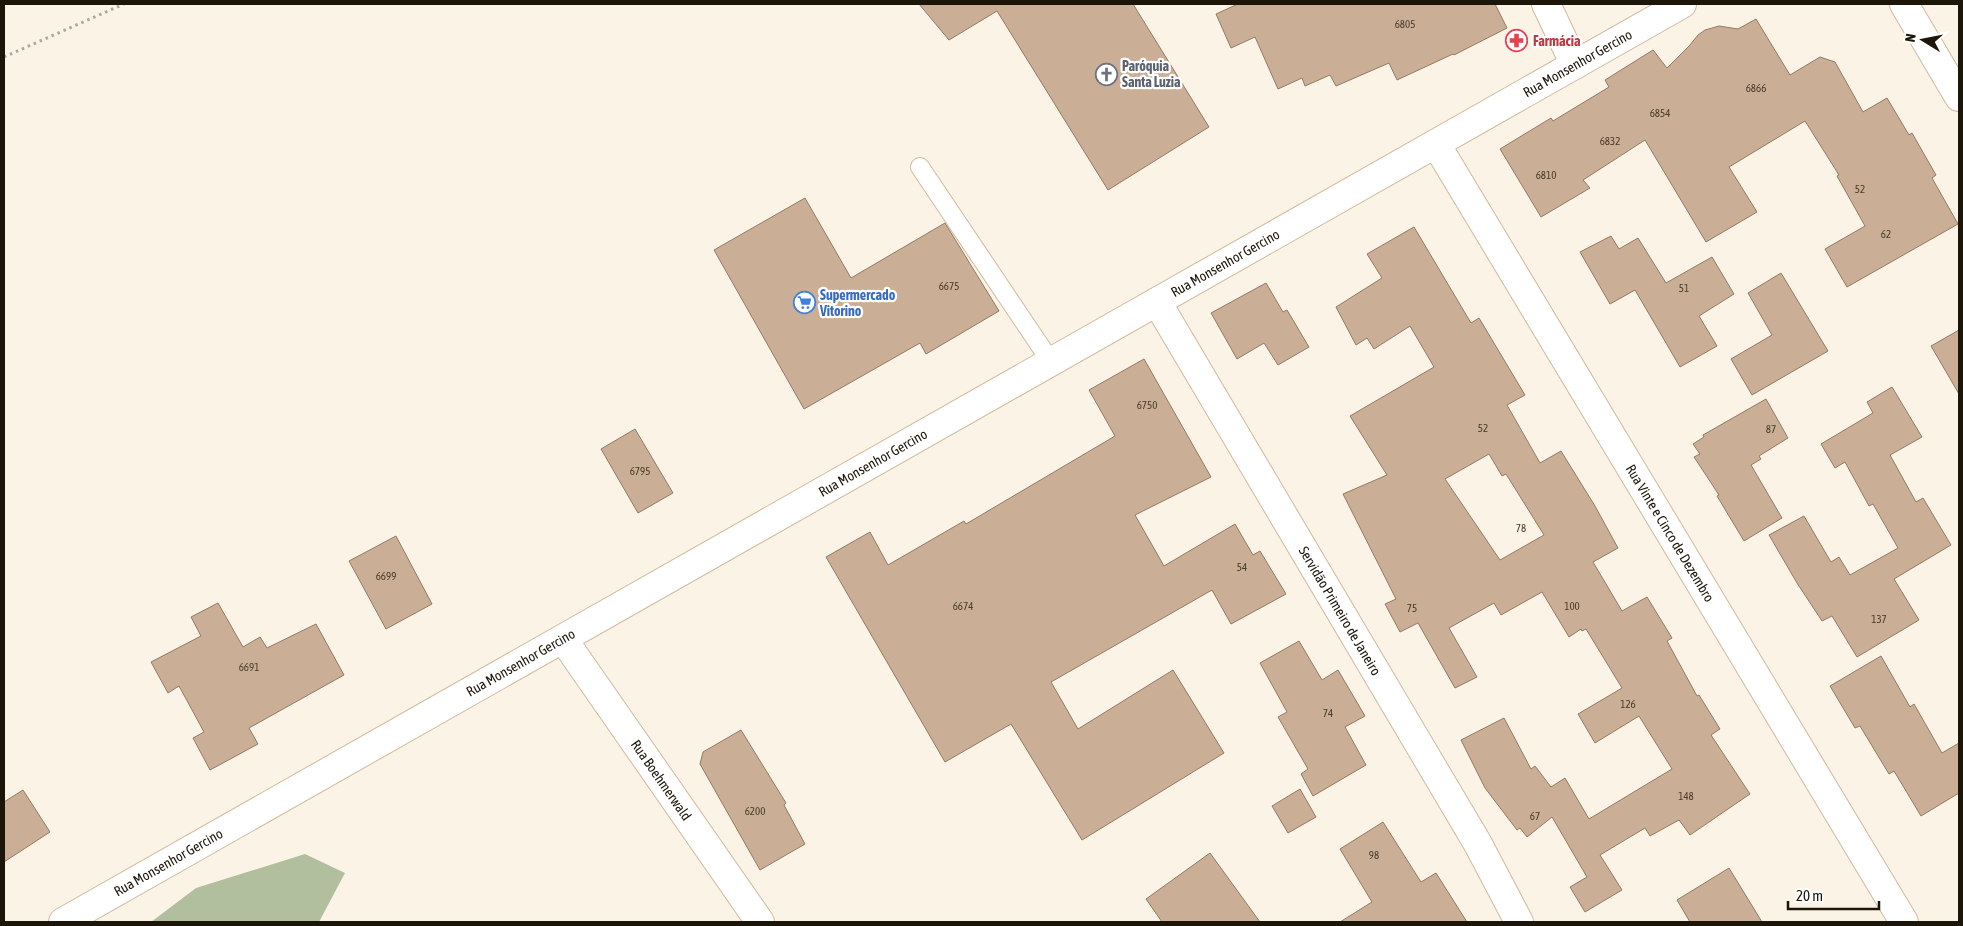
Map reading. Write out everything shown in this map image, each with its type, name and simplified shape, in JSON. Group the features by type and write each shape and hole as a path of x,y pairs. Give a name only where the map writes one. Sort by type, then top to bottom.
{"street":[{"path":"1546,4 1575,65"},
{"name":"Rua Monsenhor Gercino","path":"63,922 1682,4"},
{"path":"1904,4 1959,97"},
{"name":"Rua Vinte e Cinco de Dezembro","path":"1436,144 1904,922"},
{"name":"Servidão Primeiro de Janeiro","path":"1157,302 1478,844 1519,922"},
{"name":"Rua Boehmerwald","path":"564,639 760,922"}],"lane":[{"path":"920,167 1051,362"}],"path":[{"path":"4,57 124,4"}],"green space":[{"path":"305,854 345,873 319,922 151,922 196,888"}],"building":[{"name":"Paróquia Santa Luzia","path":"919,4 1133,4 1209,127 1108,190 997,11 949,40"},
{"path":"1238,4 1495,4 1507,28 1454,55 1397,80 1389,63 1336,86 1330,75 1305,86 1302,78 1278,89 1255,37 1231,48 1216,14"},
{"path":"1756,19 1790,75 1820,57 1835,62 1863,112 1887,98 1909,135 1912,133 1936,175 1932,178 1958,224 1847,287 1825,249 1865,226 1837,176 1839,175 1805,121 1729,167 1757,212 1706,242 1645,140 1583,180 1590,188 1541,217 1500,149 1551,118 1553,121 1609,87 1605,80 1653,50 1667,68 1705,30 1719,26 1738,29"},
{"name":"Supermercado Vitorino","path":"805,198 851,278 945,223 999,311 926,354 920,343 804,409 714,250"},
{"path":"1414,227 1471,323 1479,318 1525,395 1507,405 1540,463 1561,451 1618,548 1593,562 1622,611 1647,597 1672,638 1667,641 1697,696 1699,695 1720,729 1711,735 1750,794 1690,835 1679,820 1650,836 1645,828 1600,855 1622,890 1585,912 1570,887 1587,877 1552,817 1527,837 1520,828 1517,830 1485,788 1461,740 1504,718 1531,769 1535,766 1551,787 1565,778 1589,819 1672,769 1639,716 1595,743 1578,714 1622,688 1586,629 1582,631 1581,629 1569,637 1542,592 1501,615 1494,603 1449,628 1477,677 1455,688 1418,623 1400,632 1385,604 1396,599 1343,494 1387,475 1350,416 1434,367 1410,326 1374,349 1367,338 1356,345 1336,307 1382,278 1367,254","holes":["1489,454 1502,476 1506,474 1544,535 1500,560 1445,479"]},
{"path":"1611,236 1619,249 1638,238 1666,283 1712,257 1734,294 1699,316 1717,346 1680,367 1635,290 1610,304 1580,252"},
{"path":"1781,273 1828,351 1752,395 1731,359 1772,335 1748,293"},
{"path":"1266,283 1283,312 1287,310 1309,347 1278,365 1264,343 1237,359 1211,313"},
{"path":"1959,330 1959,394 1931,346"},
{"path":"1144,359 1211,477 1135,515 1164,566 1235,524 1253,555 1260,551 1286,594 1231,624 1212,590 1051,682 1078,729 1173,670 1224,753 1082,840 1011,724 945,762 826,557 870,532 888,565 964,521 966,524 1115,436 1089,390"},
{"path":"1892,387 1922,437 1890,455 1916,502 1923,498 1951,545 1894,579 1919,620 1857,657 1832,616 1822,621 1769,535 1804,516 1831,562 1839,557 1850,575 1898,548 1873,504 1869,506 1845,462 1835,468 1821,444 1873,413 1867,402"},
{"path":"1766,399 1788,438 1759,456 1761,459 1751,465 1782,518 1744,541 1717,496 1719,495 1694,457 1700,454 1693,444 1704,437 1703,435"},
{"path":"635,429 673,493 638,513 601,449"},
{"path":"396,536 432,604 386,629 349,561"},
{"path":"218,603 243,647 260,637 267,648 316,624 344,675 249,728 258,744 210,770 193,738 204,732 179,686 168,693 151,662 201,636 191,617"},
{"path":"1299,641 1322,680 1338,670 1365,716 1345,727 1366,765 1313,796 1301,774 1308,769 1278,717 1287,712 1260,663"},
{"path":"1881,656 1910,707 1914,704 1942,753 1959,743 1959,793 1921,816 1894,771 1889,774 1860,726 1855,728 1830,686"},
{"path":"741,730 786,803 784,805 805,844 760,870 700,764 703,752"},
{"path":"1300,789 1316,817 1288,833 1272,806"},
{"path":"23,790 50,832 4,862 4,802"},
{"path":"1383,822 1421,882 1436,873 1467,922 1340,922 1372,902 1340,849"},
{"path":"1210,853 1260,922 1162,922 1146,899"},
{"path":"1729,868 1762,922 1690,922 1677,900"}],"place":[{"name":"Farmácia","path":"1517,41"},
{"name":"Paróquia Santa Luzia","path":"1106,74"},
{"name":"Supermercado Vitorino","path":"804,303"}]}
